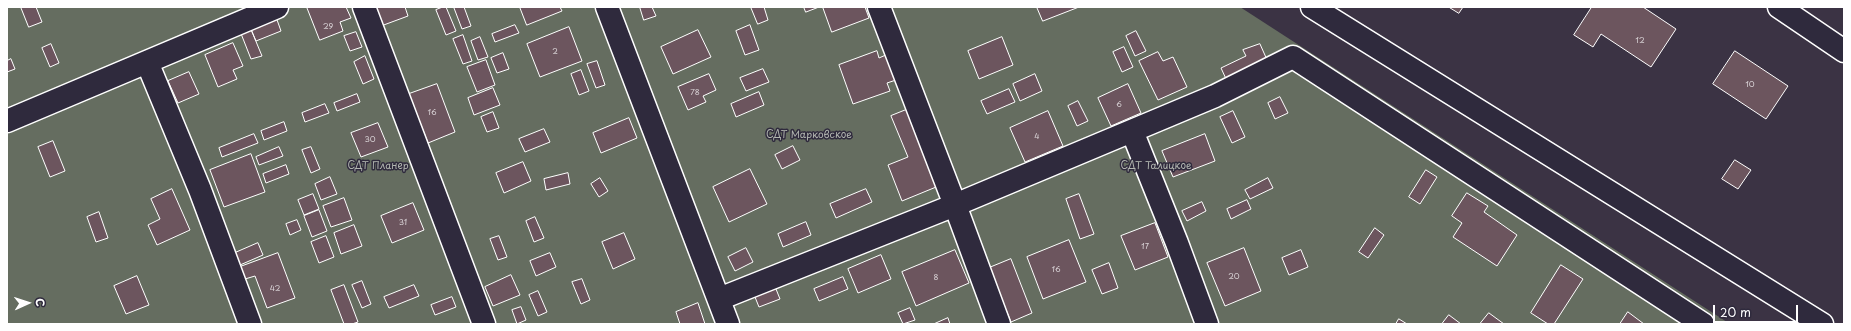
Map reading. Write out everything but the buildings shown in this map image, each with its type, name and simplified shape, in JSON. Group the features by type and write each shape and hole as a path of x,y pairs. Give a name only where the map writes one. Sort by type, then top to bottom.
{"street":[{"path":"7,121 277,7"},
{"path":"364,7 484,324"},
{"path":"607,7 728,324"},
{"path":"879,7 999,324"},
{"path":"1312,7 1822,324"},
{"path":"1779,7 1844,50"},
{"path":"719,299 955,205 1132,131 1215,96 1293,57 1703,324"},
{"path":"147,62 200,190 250,324"},
{"path":"1132,131 1178,243 1207,324"}],"green space":[{"path":"7,7 1240,7 1730,324 7,324"}],"park label":[{"name":"СДТ Марковское","path":"809,135"},
{"name":"СДТ Планер","path":"378,166"},
{"name":"СДТ Талицкое","path":"1156,166"}]}
